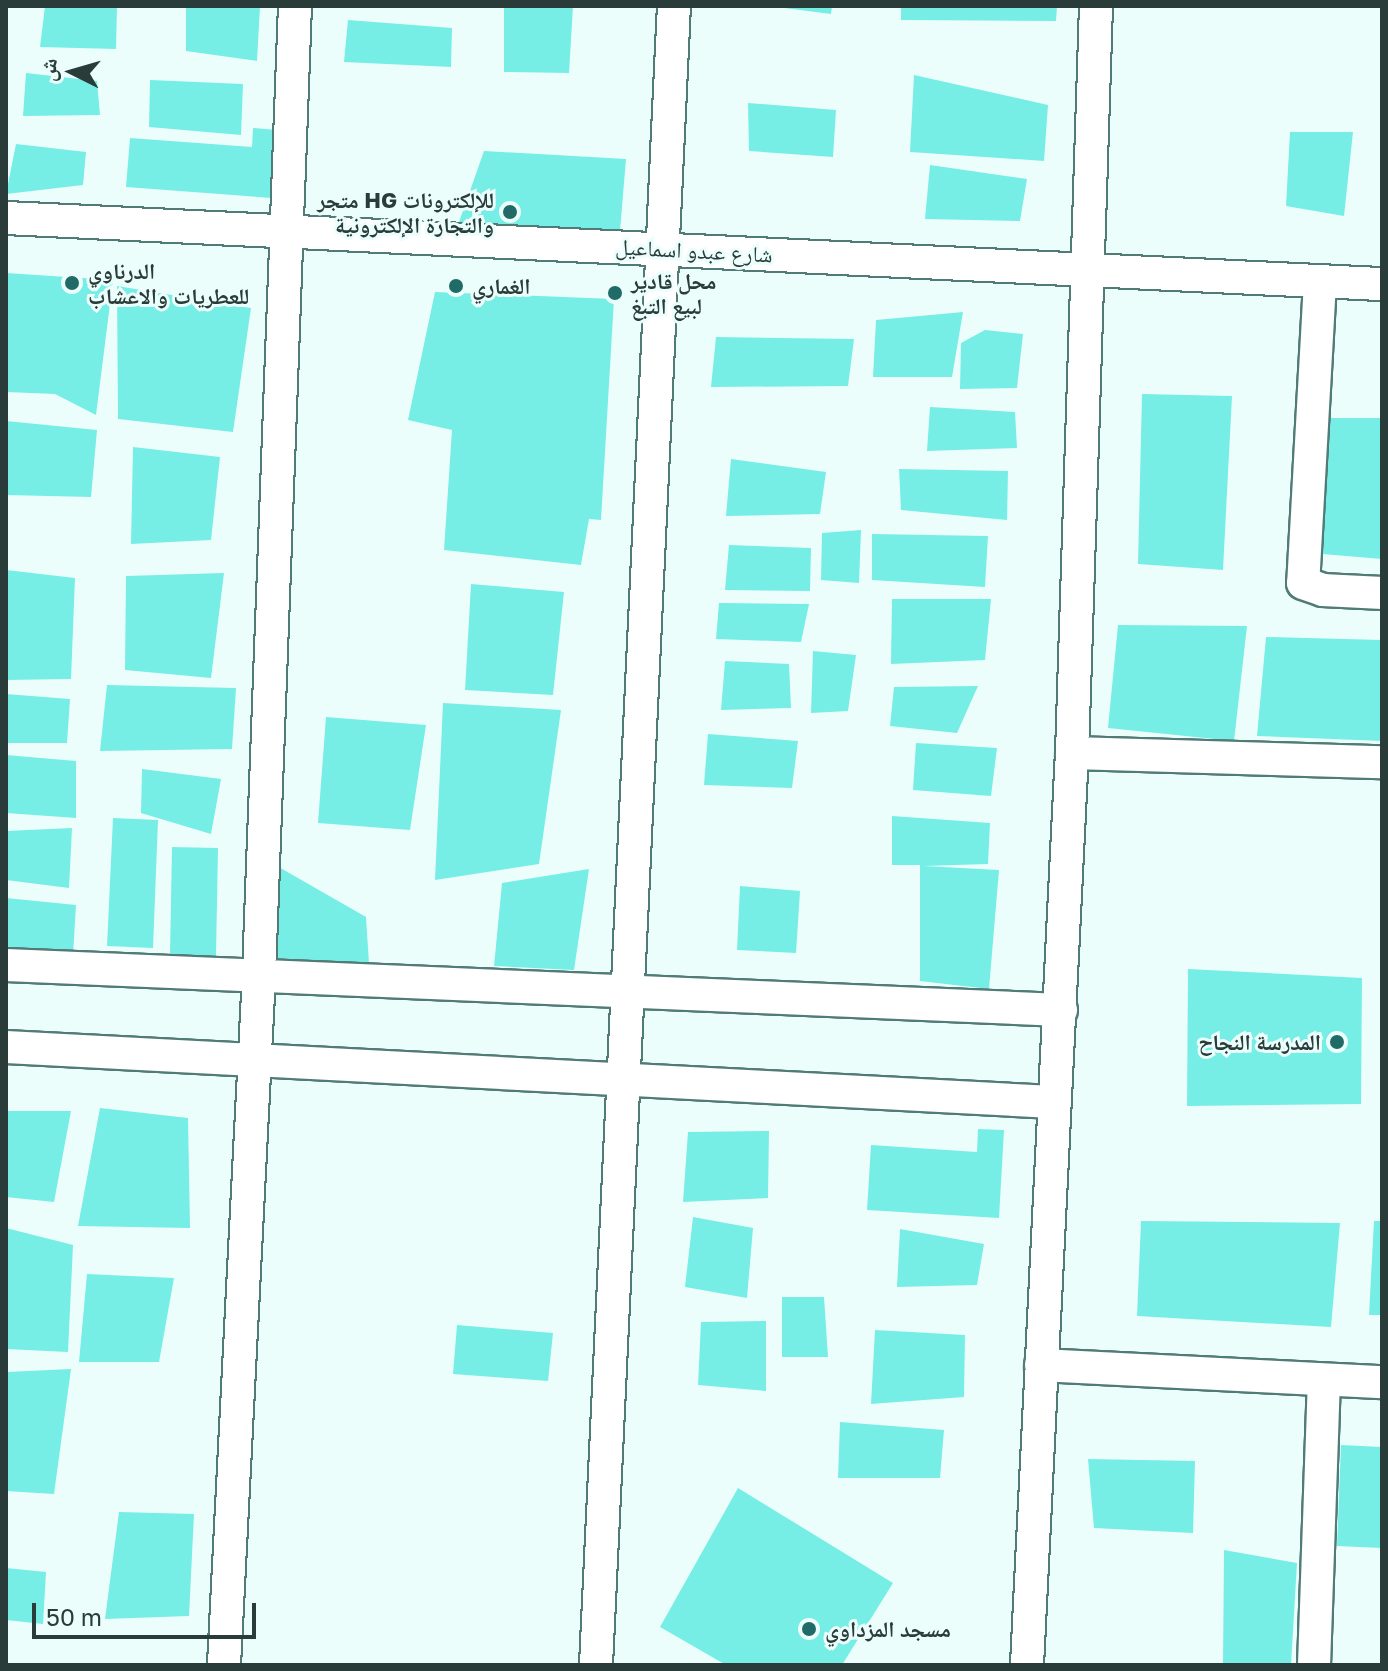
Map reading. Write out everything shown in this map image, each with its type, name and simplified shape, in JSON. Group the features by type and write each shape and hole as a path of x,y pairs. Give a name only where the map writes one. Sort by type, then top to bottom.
{"street":[{"path":"224,1665 252,1057 259,973 295,6"},
{"path":"596,1665 627,1079 674,6"},
{"path":"1027,1665 1072,753 1096,6"},
{"name":"شارع عبدو اسماعيل","path":"6,218 1382,284"},
{"path":"1320,282 1303,583 1323,590 1382,593"},
{"path":"1072,753 1382,762"},
{"path":"6,965 259,973 1061,1010"},
{"path":"6,1047 252,1057 1053,1102"},
{"path":"1041,1365 1382,1382"},
{"path":"1314,1665 1324,1380"}],"building":[{"path":"45,6 117,6 116,49 40,47"},
{"path":"186,6 260,6 257,61 186,51"},
{"path":"504,6 573,6 569,73 504,72"},
{"path":"769,6 832,6 831,14"},
{"path":"901,6 1057,6 1056,21 901,20"},
{"path":"348,20 452,28 451,67 344,62"},
{"path":"26,73 97,81 100,115 23,116"},
{"path":"914,75 1048,105 1044,161 910,152"},
{"path":"150,80 243,84 241,135 149,127"},
{"path":"748,103 836,110 833,157 749,151"},
{"path":"253,128 277,130 272,198 126,187 130,138 252,147"},
{"path":"1290,132 1353,132 1344,216 1286,206"},
{"path":"16,144 86,152 83,185 6,194"},
{"path":"484,151 626,159 620,231 459,222"},
{"path":"930,165 1027,179 1020,221 925,219"},
{"path":"6,273 113,280 96,415 55,394 6,392"},
{"path":"117,286 251,308 233,432 118,419"},
{"path":"435,292 614,299 601,520 589,519 581,565 444,550 452,430 408,420"},
{"path":"963,312 952,377 873,377 876,320"},
{"path":"985,330 1023,334 1017,388 960,389 961,343"},
{"path":"716,337 854,339 848,386 711,387"},
{"path":"1142,394 1232,396 1223,570 1138,564"},
{"path":"930,407 1015,412 1017,448 927,451"},
{"path":"1324,418 1382,418 1382,559 1322,554"},
{"path":"6,421 97,430 91,497 6,495"},
{"path":"133,447 220,457 211,540 131,544"},
{"path":"731,459 826,472 820,514 726,516"},
{"path":"899,469 1008,471 1007,520 901,510"},
{"path":"861,530 859,583 821,580 822,533"},
{"path":"872,534 988,536 985,587 872,580"},
{"path":"729,545 811,548 810,591 725,590"},
{"path":"6,570 75,578 71,679 6,680"},
{"path":"224,573 211,678 125,670 126,576"},
{"path":"471,584 564,592 553,695 465,690"},
{"path":"892,599 991,599 985,660 891,664"},
{"path":"719,603 809,604 801,642 716,639"},
{"path":"1118,625 1247,626 1234,741 1108,728"},
{"path":"1266,637 1382,640 1382,741 1257,736"},
{"path":"813,651 856,655 848,711 811,713"},
{"path":"725,661 789,664 791,708 721,710"},
{"path":"107,685 236,688 232,749 100,751"},
{"path":"978,686 957,733 890,726 894,687"},
{"path":"6,694 70,699 67,743 6,743"},
{"path":"443,703 561,710 539,864 435,880"},
{"path":"326,717 426,725 410,830 318,823"},
{"path":"708,734 798,741 792,788 704,785"},
{"path":"916,743 997,748 991,796 913,790"},
{"path":"6,755 76,761 76,818 6,813"},
{"path":"142,769 221,779 211,834 141,813"},
{"path":"892,816 990,823 988,864 924,866 999,870 989,989 920,981 920,865 892,865"},
{"path":"113,818 158,820 153,948 107,946"},
{"path":"72,828 69,888 6,880 6,831"},
{"path":"172,847 218,848 216,956 170,955"},
{"path":"277,866 366,917 369,964 270,960"},
{"path":"589,869 574,970 494,966 502,883"},
{"path":"740,886 800,891 796,953 737,950"},
{"path":"6,898 76,905 73,956 6,953"},
{"path":"1188,969 1362,978 1361,1104 1187,1106"},
{"path":"100,1108 188,1118 190,1228 78,1226"},
{"path":"6,1111 71,1111 54,1202 6,1197"},
{"path":"978,1129 1004,1130 999,1218 867,1210 871,1145 977,1152"},
{"path":"769,1131 768,1198 683,1202 688,1132"},
{"path":"693,1217 753,1228 747,1298 685,1287"},
{"path":"1141,1221 1340,1223 1331,1327 1137,1316"},
{"path":"1374,1221 1382,1221 1382,1315 1369,1315"},
{"path":"6,1228 73,1245 68,1352 6,1349"},
{"path":"900,1229 984,1244 977,1285 897,1287"},
{"path":"87,1274 174,1278 159,1362 79,1362"},
{"path":"782,1297 824,1297 828,1357 782,1357"},
{"path":"766,1321 766,1391 698,1385 701,1322"},
{"path":"457,1325 553,1333 548,1381 453,1374"},
{"path":"875,1330 965,1335 964,1397 871,1404"},
{"path":"71,1369 54,1494 6,1491 6,1372"},
{"path":"840,1422 944,1430 940,1478 838,1478"},
{"path":"1341,1445 1382,1447 1382,1548 1337,1546"},
{"path":"1088,1459 1195,1461 1193,1533 1094,1528"},
{"path":"738,1488 893,1583 842,1665 726,1665 660,1627"},
{"path":"119,1512 194,1514 189,1616 105,1619"},
{"path":"1224,1550 1297,1563 1291,1665 1223,1665"},
{"path":"6,1568 46,1572 43,1624 6,1620"}],"place":[{"name":"متجر HG للإلكترونات والتجارة الإلكترونية","path":"510,212"},
{"name":"الدرناوي للعطريات والاعشاب","path":"72,283"},
{"name":"الغماري","path":"456,286"},
{"name":"محل قادير لبيع التبغ","path":"615,293"},
{"name":"المدرسة النجاح","path":"1337,1042"},
{"name":"مسجد المزداوي","path":"809,1629"}]}
